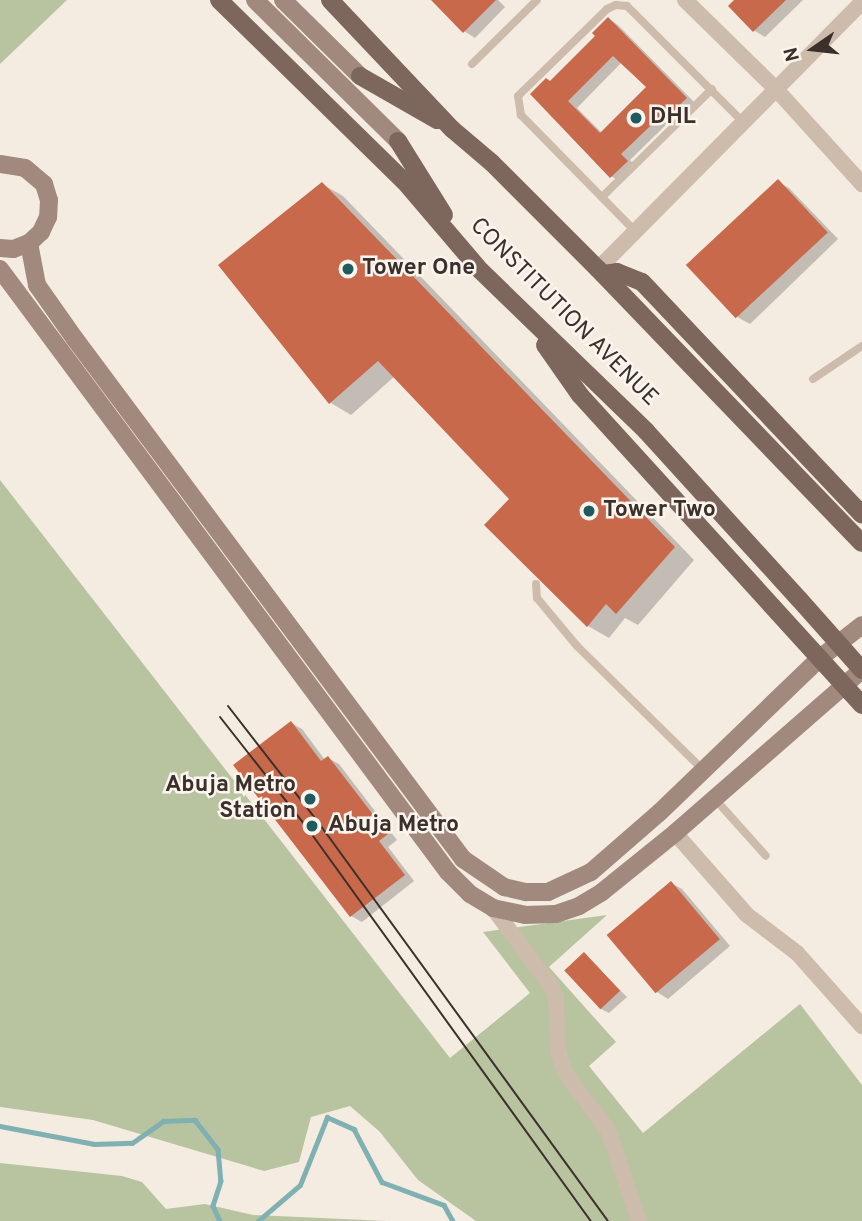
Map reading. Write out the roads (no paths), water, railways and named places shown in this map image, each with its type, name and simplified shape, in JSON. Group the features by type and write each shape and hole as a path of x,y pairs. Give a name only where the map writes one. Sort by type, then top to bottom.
{"main road":[{"name":"CONSTITUTION AVENUE","path":"219,0 404,181 460,246 646,431 862,670"},
{"path":"330,0 452,129 492,163 600,272 862,543"},
{"path":"359,76 452,129"},
{"path":"398,141 460,246"},
{"path":"600,272 617,272 642,282 862,515"},
{"path":"522,310 580,395 862,705"}],"street":[{"path":"255,0 398,141"},
{"path":"685,0 775,88 862,184"},
{"path":"283,1 359,76"},
{"path":"600,272 635,231 862,2"},
{"path":"0,164 25,168 44,184 49,200 48,217 41,232 29,243 13,249 0,248"},
{"path":"29,243 33,273 45,297 463,859 504,887 548,892 591,872 820,658 862,625"},
{"path":"0,269 448,872 470,894 493,908 526,915 556,914 579,906 675,833 862,670"},
{"path":"675,833 747,915 797,953 862,1027"},
{"path":"493,908 551,986 558,1010 558,1051 562,1065 569,1080 608,1130 639,1221"}],"lane":[{"path":"472,64 537,0"},
{"path":"635,231 521,115 517,105 518,96 607,9 616,5 627,6 743,122"},
{"path":"602,197 712,89"},
{"path":"813,379 862,346"},
{"path":"536,584 537,598 577,646 703,770"},
{"path":"715,799 766,856"}],"waterway":[{"path":"258,1221 300,1185 327,1117 354,1129 382,1182 444,1205 453,1221"},
{"path":"0,1126 94,1144 132,1143 163,1121 195,1120 218,1149 221,1181 213,1206 220,1221"}],"tram line":[{"path":"228,706 318,822 608,1221"},
{"path":"220,717 308,829 591,1221"}],"place":[{"name":"DHL","path":"636,118"},
{"name":"Tower One","path":"348,269"},
{"name":"Tower Two","path":"589,511"},
{"name":"Abuja Metro Station","path":"310,799"},
{"name":"Abuja Metro","path":"312,826"}]}
